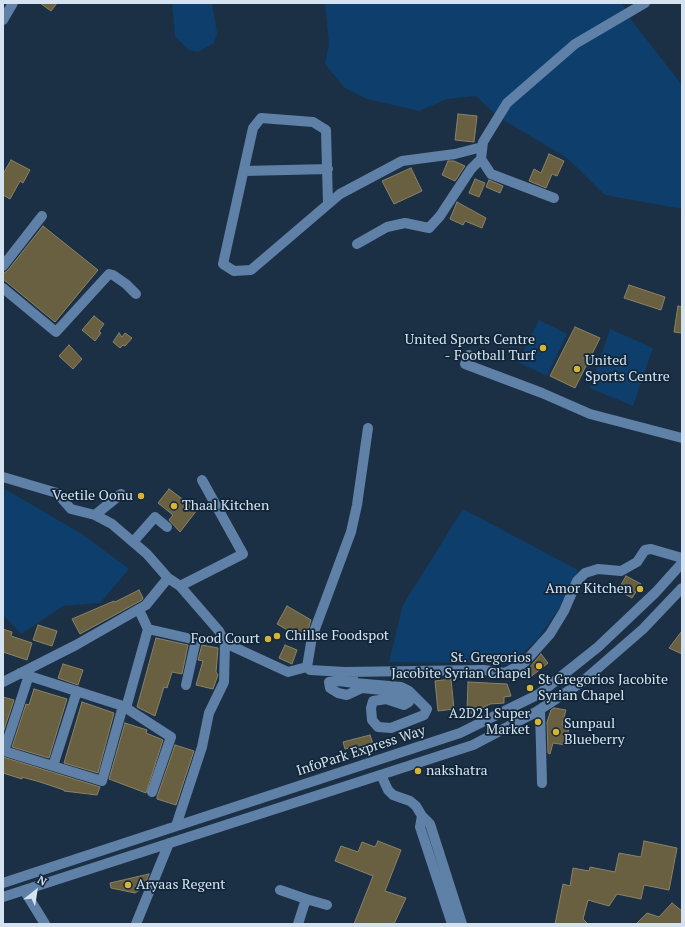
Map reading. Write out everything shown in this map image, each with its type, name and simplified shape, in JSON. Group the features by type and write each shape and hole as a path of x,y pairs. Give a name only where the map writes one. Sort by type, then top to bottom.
{"street":[{"path":"3,20 13,3"},
{"path":"554,198 491,174 481,159 483,142 508,103 575,44 645,3"},
{"path":"328,204 326,130 313,122 261,118 253,128 223,264 234,270 251,270 340,194 402,161 455,154 482,147"},
{"path":"357,244 387,227 405,223 429,228 440,216 471,169 481,159"},
{"path":"244,171 328,169"},
{"path":"3,266 42,216"},
{"path":"3,288 56,332 109,274 112,274 126,284 136,294"},
{"path":"469,355 465,364 542,393 590,414 682,438"},
{"path":"307,667 312,637 350,532 357,505 368,428"},
{"path":"3,477 57,493 71,509 95,515 112,524 147,554 168,578 180,586 219,631 225,643 224,682 209,713 202,747 176,826"},
{"path":"180,586 243,554 202,480"},
{"path":"95,515 122,494"},
{"path":"133,542 155,518 167,527"},
{"path":"225,643 288,672 307,667 310,670 352,672 484,670 505,673 524,663 550,634 564,612 578,581 585,573 598,569 621,570 637,562 645,550 651,550 682,558"},
{"name":"InfoPark Express Way","path":"3,883 460,733 539,694 598,647 656,592 682,563"},
{"path":"3,682 25,674 146,606 168,578"},
{"name":"InfoPark Express Way","path":"3,897 169,842 473,745 540,710 582,682 643,629 682,588"},
{"path":"25,674 4,751 102,781 148,628 139,610"},
{"path":"148,628 196,640 186,685"},
{"path":"352,672 354,683"},
{"path":"25,674 125,707 171,737 152,792"},
{"path":"340,681 354,683 401,687 410,691 427,709 424,715 391,728 378,727 372,720 371,708 373,700 386,698 404,705 409,702 407,696 392,691 362,688 347,695 338,693 330,688 329,682 340,681"},
{"path":"53,766 77,691"},
{"path":"540,710 542,783"},
{"path":"381,775 388,790 393,795 410,801 416,806 422,816 430,824 462,924"},
{"path":"422,816 420,827 452,924"},
{"path":"136,924 169,842"},
{"path":"24,890 45,924"},
{"path":"280,890 327,905"},
{"path":"298,924 306,898"}],"shaded area":[{"path":"172,3 212,3 217,33 214,43 198,52 189,50 175,36"},
{"path":"325,3 622,3 632,21 682,85 682,209 605,195 567,158 497,116 476,96 447,99 419,111 367,99 345,88 325,64 329,44"},
{"name":"United Sports Centre - Football Turf","path":"539,320 567,334 547,376 518,362"},
{"path":"610,329 653,348 633,406 590,388"},
{"path":"3,488 82,534 129,569 100,603 63,606 21,634 3,615"},
{"path":"463,509 578,570 559,609 537,640 509,665 389,662 403,605"}],"building":[{"path":"40,3 57,3 51,11"},
{"path":"458,114 477,116 474,142 455,140"},
{"path":"549,154 564,161 557,176 552,174 546,188 529,181 534,169 541,173"},
{"path":"11,160 30,170 23,183 20,181 10,199 3,195 3,174"},
{"path":"448,161 454,161 465,166 455,181 442,175"},
{"path":"411,168 422,191 394,204 382,181"},
{"path":"475,179 485,183 479,197 469,193"},
{"path":"489,180 503,186 500,193 486,187"},
{"path":"457,202 486,218 482,228 465,221 463,225 450,219"},
{"path":"43,226 98,270 55,322 3,279 3,274 8,270"},
{"path":"629,285 665,297 661,310 624,298"},
{"path":"678,306 682,307 682,333 674,332"},
{"path":"94,316 104,324 99,331 101,333 95,341 82,330"},
{"path":"575,327 600,338 575,388 550,376"},
{"path":"119,333 122,337 125,333 132,338 125,346 123,345 120,348 113,342"},
{"path":"69,345 82,359 73,369 59,356"},
{"path":"169,489 197,510 180,532 169,520 173,515 158,503"},
{"path":"626,576 641,584 632,598 618,590"},
{"path":"139,590 143,598 142,600 80,634 72,619 114,601 115,602"},
{"path":"287,606 311,620 305,640 277,624"},
{"path":"38,625 57,631 52,646 33,640"},
{"path":"3,629 12,632 11,636 32,643 27,660 3,652"},
{"path":"682,631 682,654 669,648"},
{"path":"156,638 188,645 182,674 172,672 167,688 164,687 155,716 137,707"},
{"path":"202,645 218,648 216,672 218,675 213,689 196,685 203,661 198,660"},
{"path":"285,645 297,650 292,664 279,658"},
{"path":"541,654 548,663 528,679 522,671 529,668"},
{"path":"63,664 83,670 78,685 58,678"},
{"path":"451,679 454,709 438,711 435,681"},
{"path":"468,682 507,684 511,696 504,697 504,703 490,704 473,713 467,713"},
{"path":"34,689 67,699 49,758 12,747 26,704 29,705"},
{"path":"3,697 14,700 3,733"},
{"path":"82,702 114,713 98,773 64,763"},
{"name":"Sunpaul Blueberry","path":"554,708 566,710 562,725 569,727 566,745 553,743 550,754 548,753 547,722 551,710"},
{"path":"125,723 147,730 146,733 163,740 146,793 109,779"},
{"path":"370,735 375,750 354,755 349,748 345,749 343,742"},
{"path":"175,745 194,751 176,805 157,799"},
{"path":"3,757 100,787 97,795 64,791 40,782 22,777 22,779 3,773"},
{"path":"378,841 401,850 385,891 406,898 394,924 354,924 373,876 335,861 341,846 358,852 362,842 375,847"},
{"path":"644,841 677,848 669,890 644,885 641,899 617,894 609,906 588,900 583,919 588,924 555,924 563,884 570,886 573,868 589,871 590,867 615,872 619,853 641,857"},
{"name":"Aryaas Regent","path":"149,874 144,887 135,893 111,888 110,883"},
{"path":"672,903 682,911 682,924 636,924 647,913 659,917"}],"place":[{"name":"United Sports Centre - Football Turf","path":"543,348"},
{"name":"United Sports Centre","path":"577,369"},
{"name":"Veetile Oonu","path":"141,496"},
{"name":"Thaal Kitchen","path":"174,506"},
{"name":"Amor Kitchen","path":"640,589"},
{"name":"Chillse Foodspot","path":"277,636"},
{"name":"Food Court","path":"268,639"},
{"name":"St. Gregorios Jacobite Syrian Chapel","path":"539,666"},
{"name":"St Gregorios Jacobite Syrian Chapel","path":"530,688"},
{"name":"A2D21 Super Market","path":"538,722"},
{"name":"Sunpaul Blueberry","path":"556,732"},
{"name":"nakshatra","path":"418,771"},
{"name":"Aryaas Regent","path":"128,885"}]}
